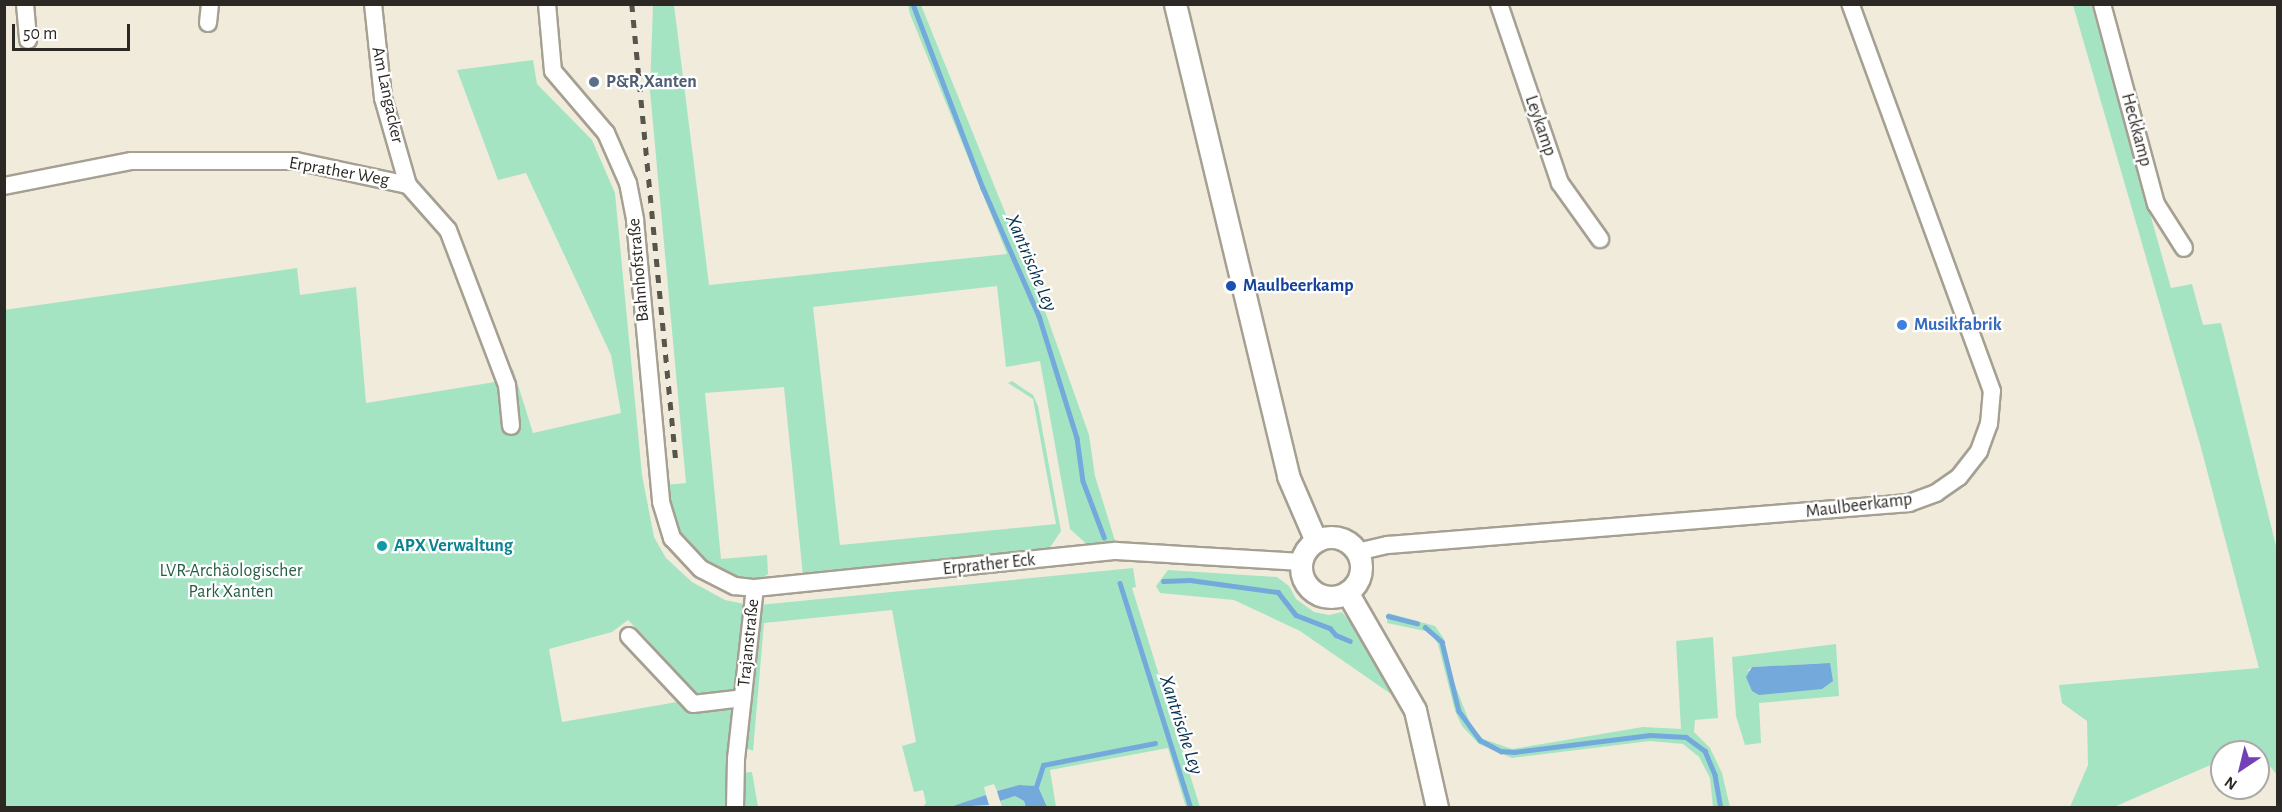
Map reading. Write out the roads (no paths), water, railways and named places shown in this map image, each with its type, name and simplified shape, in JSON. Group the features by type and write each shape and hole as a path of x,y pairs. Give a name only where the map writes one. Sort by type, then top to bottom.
{"street":[{"path":"25,4 28,40"},
{"path":"208,23 210,4"},
{"name":"Am Langacker","path":"373,4 384,98 408,185"},
{"name":"Bahnhofstraße","path":"547,4 553,71 606,133 628,183 635,220 661,502 672,538 686,555"},
{"path":"1174,4 1288,476 1316,541"},
{"name":"Leykamp","path":"1499,4 1560,183 1600,239"},
{"name":"Maulbeerkamp","path":"1357,552 1400,544 1888,506 1936,493 1959,477 1978,451 1989,424 1992,391 1850,4"},
{"name":"Heckkamp","path":"2102,4 2156,204 2184,248"},
{"name":"Erprather Weg","path":"4,186 132,162 179,161 296,161 408,185 448,230 507,385 512,426"},
{"path":"1339,538 1357,552 1360,573 1347,592 1326,596 1315,592 1302,574 1302,562 1316,541 1339,538"},
{"name":"Erprather Eck","path":"686,555 718,579 755,588 1116,551 1302,562"},
{"name":"Trajanstraße","path":"735,807 743,698 755,588"},
{"path":"1347,592 1414,710 1437,807"},
{"name":"Trajanstraße","path":"629,636 693,704 743,698"}],"water":[{"path":"1830,663 1833,681 1822,689 1759,695 1752,691 1746,677 1752,667"},
{"path":"1019,785 1038,786 1047,807 1026,807 1024,801 1015,796 1000,801 997,791"},
{"path":"986,795 989,805 952,807 956,805"}],"waterway":[{"name":"Xantrische Ley","path":"913,4 983,188 1039,316 1077,438 1083,481 1104,537"},
{"path":"1163,581 1190,580 1278,592 1296,615 1330,628 1336,635 1350,641"},
{"name":"Xantrische Ley","path":"1120,583 1191,808"},
{"path":"1388,616 1417,623"},
{"path":"1425,627 1442,642 1459,711 1480,740 1501,751 1514,752 1650,735 1686,737 1705,751 1715,775 1721,808"},
{"path":"1035,790 1043,765 1155,743"}],"railway":[{"path":"632,4 676,465"}],"place":[{"name":"P&R,Xanten","path":"594,82"},
{"name":"Maulbeerkamp","path":"1231,286"},
{"name":"Musikfabrik","path":"1902,325"},
{"name":"APX Verwaltung","path":"382,546"}],"park label":[{"name":"LVR-Archäologischer Park Xanten","path":"231,582"}]}
